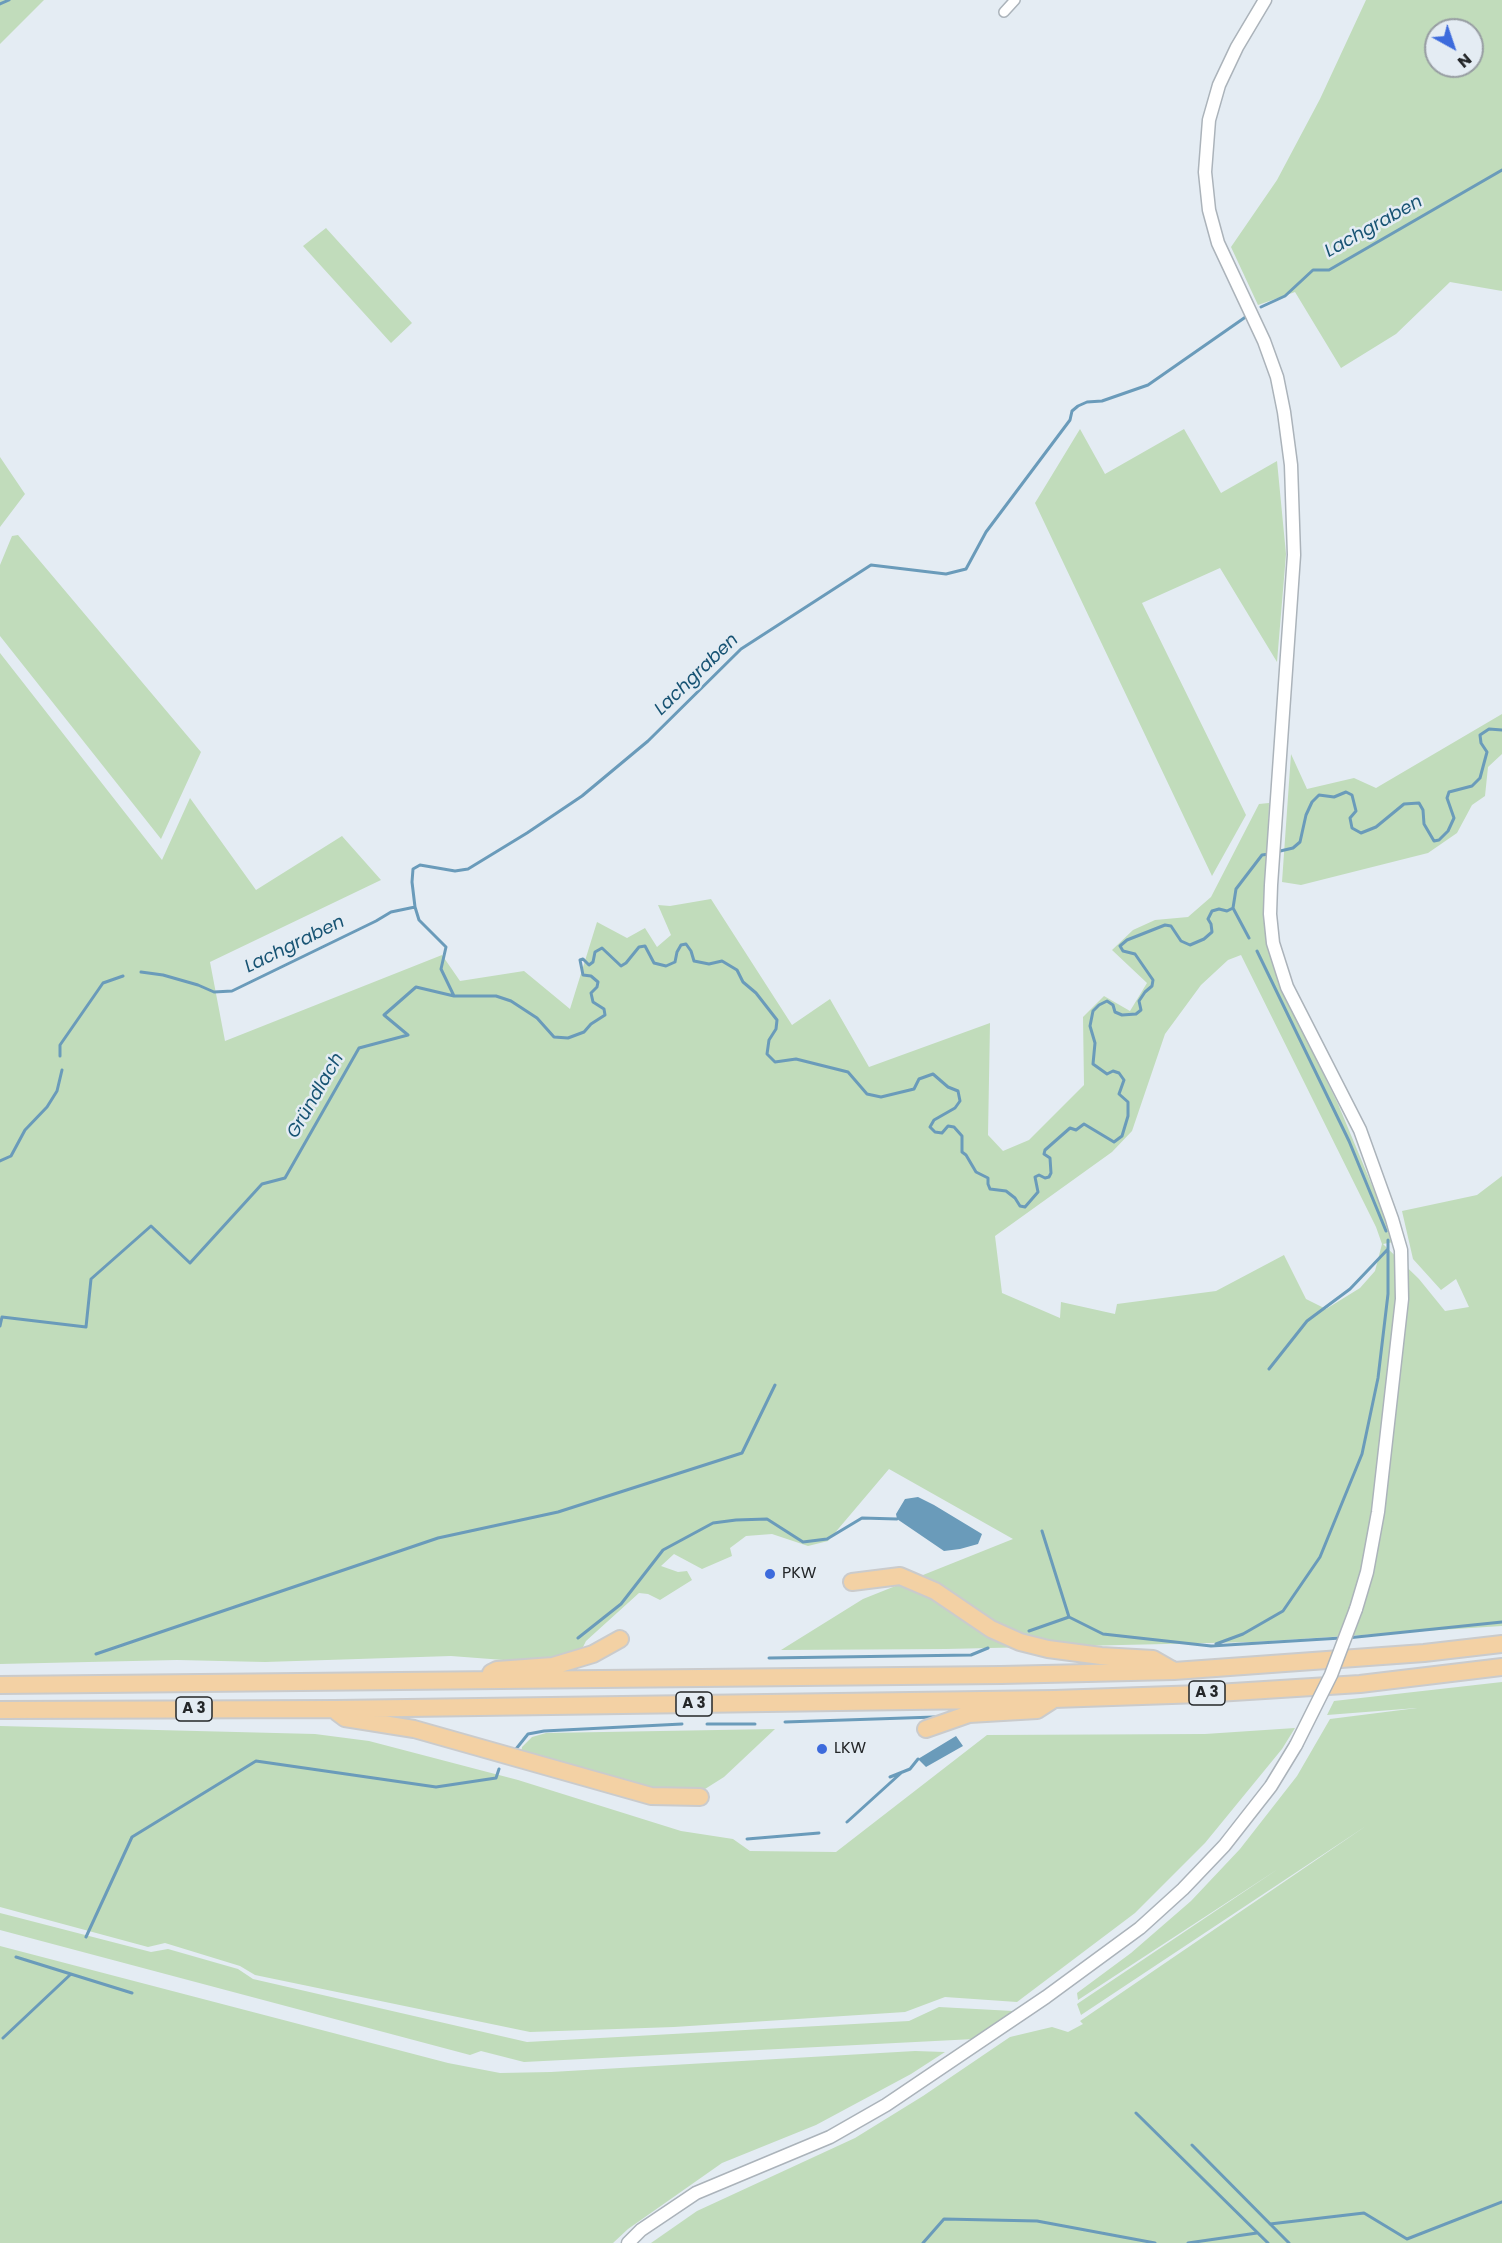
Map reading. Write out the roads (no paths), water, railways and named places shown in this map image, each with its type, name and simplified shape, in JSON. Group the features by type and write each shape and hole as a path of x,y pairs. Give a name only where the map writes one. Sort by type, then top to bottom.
{"highway":[{"path":"852,1582 900,1576 935,1591 991,1629 1020,1642 1048,1649 1101,1656 1153,1659 1174,1671"},
{"path":"477,1681 497,1670 553,1666 578,1660 620,1639"},
{"name":"A 3","path":"0,1685 1174,1671 1424,1653 1502,1644"},
{"name":"A 3","path":"0,1710 334,1709 1054,1699 1201,1694 1360,1684 1502,1667"},
{"path":"926,1729 969,1714 1037,1710 1054,1699"},
{"path":"334,1709 345,1718 414,1728 651,1796 700,1797"}],"street":[{"path":"1004,12 1015,0"},
{"path":"628,2243 641,2230 696,2193 830,2138 886,2105 1046,1997 1140,1928 1183,1889 1224,1846 1271,1786 1296,1745 1331,1675 1356,1609 1378,1512 1402,1299 1401,1250 1359,1130 1295,1004 1277,962 1270,914 1293,575 1294,519 1291,465 1277,377 1261,333 1218,243 1209,210 1205,163 1209,120 1219,85 1237,47 1265,0"}],"water":[{"path":"918,1497 982,1534 978,1544 944,1551 897,1519 896,1514 905,1499"},
{"path":"956,1736 963,1746 926,1767 918,1759"}],"waterway":[{"path":"0,4 9,0"},
{"name":"Lachgraben","path":"1261,307 1285,296 1313,270 1329,270 1502,170"},
{"name":"Lachgraben","path":"141,972 163,975 214,992 232,991 391,912 415,907 413,869 420,865 455,871 468,869 527,833 582,796 648,741 741,649 871,565 946,574 966,569 986,532 1070,420 1072,411 1087,402 1102,401 1148,385 1247,316"},
{"name":"Gründlach","path":"1276,852 1293,848 1300,842 1306,815 1312,802 1319,795 1334,797 1346,792 1352,795 1356,811 1350,818 1352,828 1361,833 1376,827 1404,804 1419,803 1423,810 1424,824 1434,841 1439,840 1448,831 1454,818 1447,798 1449,792 1472,786 1480,778 1487,752 1481,743 1480,735 1489,729 1502,730"},
{"name":"Gründlach","path":"0,1326 2,1317 86,1327 91,1279 151,1226 190,1263 262,1184 285,1178 359,1048 408,1035 384,1015 416,987 454,996 496,996 511,1001 537,1018 554,1037 568,1038 584,1032 591,1024 605,1015 604,1009 593,1002 591,993 597,987 598,982 591,976 583,975 580,960 583,959 589,965 593,962 595,952 602,948 621,966 639,947 645,946 654,963 666,966 675,962 681,945 686,944 694,961 709,964 722,961 737,970 743,982 756,993 777,1020 776,1029 769,1040 767,1054 775,1062 796,1059 848,1072 867,1094 881,1097 914,1089 919,1079 933,1074 948,1087 958,1091 960,1101 955,1108 934,1120 930,1127 935,1132 942,1133 948,1126 954,1127 962,1136 962,1152 976,1172 988,1178 990,1189 1006,1191 1015,1198 1020,1206 1025,1207 1038,1192 1035,1177 1039,1175 1045,1178 1051,1173 1050,1158 1044,1154 1045,1150 1070,1128 1076,1130 1084,1124 1114,1142 1122,1136 1128,1116 1128,1102 1119,1094 1124,1080 1119,1073 1113,1071 1107,1074 1093,1064 1095,1043 1090,1026 1093,1011 1107,1001 1113,1005 1115,1012 1122,1015 1136,1014 1141,1010 1139,1001 1152,986 1153,980 1135,954 1123,951 1120,946 1127,940 1165,925 1171,926 1181,941 1190,945 1204,939 1212,932 1208,919 1212,911 1219,909 1227,911 1233,908 1236,889 1262,855 1269,854"},
{"path":"415,907 419,920 446,947 441,969 454,996"},
{"path":"1233,908 1249,938"},
{"path":"1257,951 1349,1141 1386,1231"},
{"name":"Lachgraben","path":"60,1056 60,1045 103,983 123,976"},
{"name":"Lachgraben","path":"0,1161 11,1156 25,1130 47,1107 57,1091 62,1070"},
{"path":"1216,1644 1243,1634 1283,1611 1320,1557 1362,1454 1378,1378 1388,1294 1388,1240"},
{"path":"1269,1369 1307,1321 1350,1289 1388,1249"},
{"path":"96,1654 438,1538 558,1512 742,1453 775,1385"},
{"path":"578,1638 621,1604 663,1550 713,1523 767,1519 803,1542 827,1539 862,1518 897,1519"},
{"path":"1042,1531 1069,1617"},
{"path":"1029,1631 1069,1617 1103,1634 1211,1646 1341,1638"},
{"path":"1347,1638 1502,1622"},
{"path":"769,1658 971,1655 988,1648"},
{"path":"785,1722 935,1717"},
{"path":"516,1749 528,1734 544,1731 682,1724"},
{"path":"707,1724 755,1724"},
{"path":"890,1777 910,1769 918,1759"},
{"path":"86,1937 132,1837 256,1761 436,1787 496,1778 499,1769"},
{"path":"847,1822 901,1773"},
{"path":"747,1839 819,1833"},
{"path":"16,1957 132,1993"},
{"path":"3,2038 71,1974"},
{"path":"1136,2113 1268,2243"},
{"path":"1192,2145 1289,2243"},
{"path":"1270,2224 1364,2213 1407,2239 1502,2202"},
{"path":"923,2243 944,2219 1037,2221 1155,2243"},
{"path":"1188,2243 1257,2233"}],"place":[{"name":"PKW","path":"770,1574"},
{"name":"LKW","path":"822,1749"}]}
